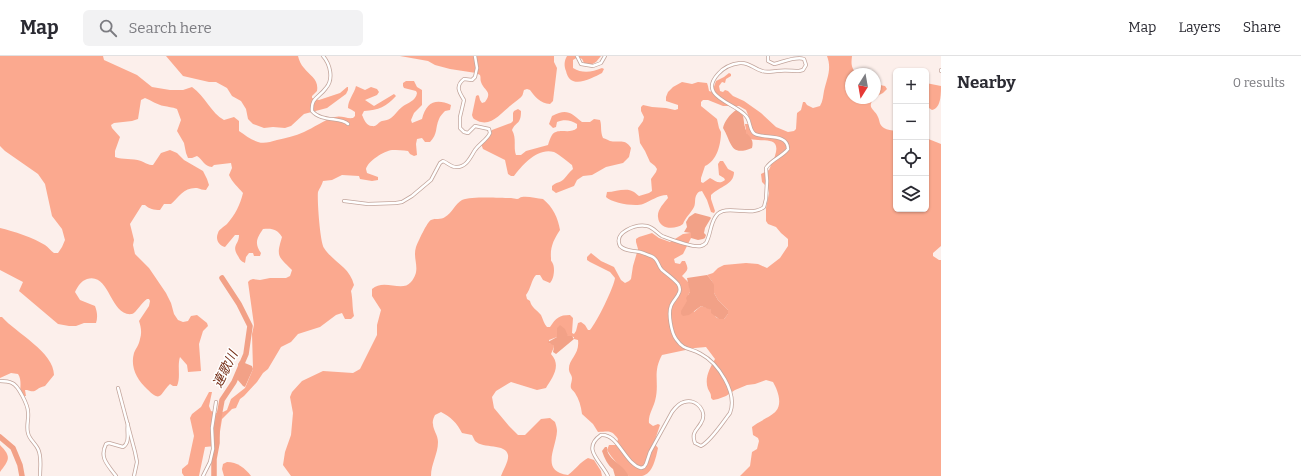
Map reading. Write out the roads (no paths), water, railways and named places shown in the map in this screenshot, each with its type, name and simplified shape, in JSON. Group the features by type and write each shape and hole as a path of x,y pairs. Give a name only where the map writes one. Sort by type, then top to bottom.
{"street":[{"path":"323,56 329,65 330,76 328,86 312,103 312,111 317,116 330,120 343,121 348,124"},
{"path":"344,201 368,204 402,202 412,196 431,180 440,162 443,161 458,168 467,162 490,133 489,129 478,126 475,126 468,133 464,132 460,128 460,116 464,100 459,94 458,88 460,82 464,79 472,80 475,78 477,68 475,56"},
{"path":"577,56 579,62 582,64 593,66 601,63 605,56"},
{"path":"608,476 592,450 594,441 601,435 609,435 614,439 629,461 633,465 641,468 646,464 650,452 672,412 682,402 686,401 696,403 703,412 702,423 695,431 693,438 695,443 701,446 710,438 730,413 732,408 732,398 728,387 716,365 702,354 683,347 673,334 670,311 672,304 680,290 678,284 662,270 656,258 640,252 625,250 620,246 618,241 622,233 630,228 645,226 652,228 665,237 691,246 700,246 706,243 711,225 717,214 724,211 756,211 764,207 767,181 766,168 773,160 786,153 788,144 779,138 761,136 752,132 747,117 737,108 723,101 714,92 712,87 713,82 719,72 734,64 746,63 763,72 799,71 803,70 806,64 802,57 797,57 774,64 768,61 768,56"},
{"path":"0,381 14,384 19,390 26,404 28,411 27,431 28,436 39,452 40,476"},
{"path":"118,388 128,424 136,462 134,476"},
{"path":"204,476 210,462 213,449 212,428 216,402"},
{"path":"116,476 104,461 104,448 106,444 109,443 123,446 126,445 128,442 128,424"}],"waterway":[{"name":"連歌川","path":"214,476 217,427 222,400 234,382 246,354 250,326 239,304 222,278"},
{"path":"0,437 13,448 20,465 22,476"}]}
